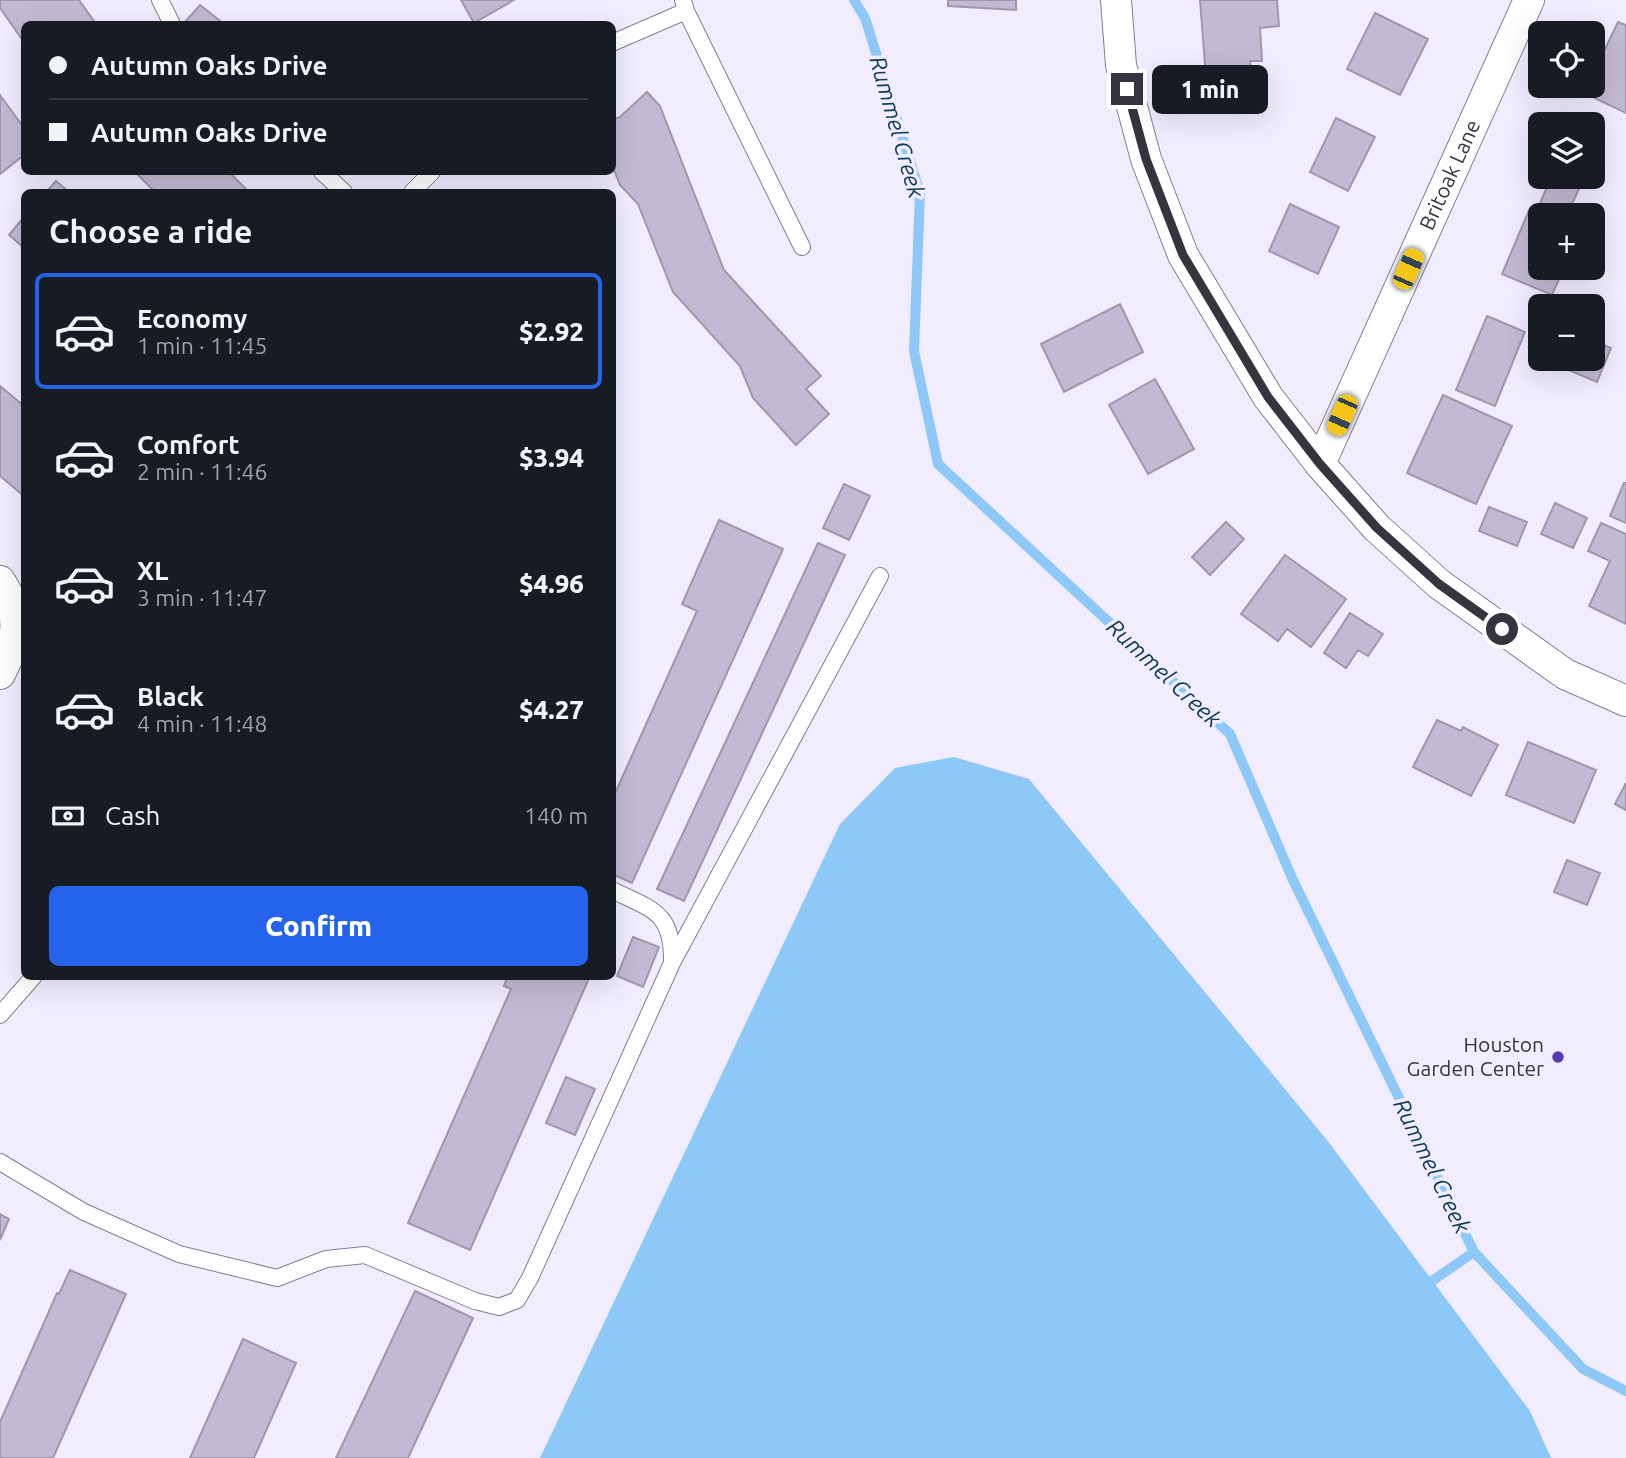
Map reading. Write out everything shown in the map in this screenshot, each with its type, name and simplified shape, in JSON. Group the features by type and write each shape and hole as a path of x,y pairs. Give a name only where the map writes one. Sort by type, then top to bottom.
{"street":[{"path":"1116,0 1121,65 1146,159 1183,255 1268,397 1320,464 1377,528 1439,584 1565,674 1626,701"},
{"name":"Britoak Lane","path":"1320,464 1529,0"},
{"path":"10,668 16,613 0,582 21,576"}],"lane":[{"path":"160,0 170,21"},
{"path":"616,41 685,6 802,247"},
{"path":"325,175 341,189"},
{"path":"415,189 429,175"},
{"path":"0,1163 84,1212 179,1254 277,1278 326,1259 365,1255 475,1301 499,1307 517,1300 530,1278 672,963 880,576"},
{"path":"616,893 662,917 672,941 672,963"},
{"path":"0,1015 31,980"}],"water":[{"path":"954,757 1029,779 1327,1140 1530,1411 1551,1458 540,1458 840,824 895,768"}],"building":[{"path":"0,0 79,0 94,21 21,21 21,38 0,8"},
{"path":"461,0 514,0 477,21 473,21"},
{"path":"948,0 1016,0 1016,10 948,6"},
{"path":"1200,0 1277,0 1279,26 1260,28 1262,61 1250,61 1253,99 1208,103"},
{"path":"200,5 220,21 186,21"},
{"path":"1375,13 1428,39 1400,95 1347,69"},
{"path":"1618,22 1626,25 1626,113 1594,98 1605,98 1605,49"},
{"path":"647,92 660,106 724,270 821,376 806,389 829,414 796,445 753,398 740,366 673,292 638,204 620,185 616,175 616,118"},
{"path":"0,95 21,124 21,157 0,174"},
{"path":"1336,118 1375,137 1348,191 1310,172"},
{"path":"138,175 232,175 246,189 152,189"},
{"path":"56,181 65,189 49,189"},
{"path":"1546,189 1579,189 1573,203 1540,203"},
{"path":"1290,204 1339,227 1318,274 1269,251"},
{"path":"1528,213 1528,280 1559,280 1552,294 1550,294 1502,274"},
{"path":"21,221 21,245 9,235"},
{"path":"1120,304 1143,352 1064,392 1041,344"},
{"path":"1487,316 1525,332 1495,406 1456,390"},
{"path":"1605,345 1611,348 1605,363"},
{"path":"1571,371 1602,371 1597,382"},
{"path":"1155,379 1194,449 1148,474 1109,405"},
{"path":"0,386 21,404 21,494 0,476"},
{"path":"1443,395 1512,426 1476,504 1407,473"},
{"path":"1626,483 1626,523 1610,516"},
{"path":"844,484 870,496 849,540 823,528"},
{"path":"1555,503 1587,518 1573,548 1541,534"},
{"path":"1489,507 1527,522 1517,546 1479,531"},
{"path":"719,520 783,549 632,883 616,876 616,791 697,611 682,604"},
{"path":"1226,522 1244,539 1210,575 1192,557"},
{"path":"1601,523 1626,534 1626,624 1589,606 1610,561 1588,551"},
{"path":"818,543 845,555 684,901 657,889"},
{"path":"1285,555 1346,599 1311,647 1287,629 1278,641 1241,614"},
{"path":"1350,613 1383,634 1368,656 1358,650 1346,668 1324,653"},
{"path":"1437,720 1461,731 1463,727 1498,745 1471,796 1413,767"},
{"path":"1528,742 1596,770 1574,823 1506,795"},
{"path":"1626,783 1626,810 1615,804"},
{"path":"1567,860 1600,873 1587,905 1554,892"},
{"path":"633,937 659,947 643,987 617,976"},
{"path":"506,980 588,980 470,1250 408,1223 511,989 504,986"},
{"path":"566,1077 595,1089 575,1135 546,1123"},
{"path":"0,1214 9,1219 0,1240"},
{"path":"70,1270 126,1294 53,1458 0,1458 0,1422 57,1293 59,1294"},
{"path":"415,1291 473,1318 408,1458 336,1458"},
{"path":"243,1339 296,1363 254,1458 190,1458"}],"waterway":[{"name":"Rummel Creek","path":"854,0 865,18 920,193 914,351 938,464 1230,734 1293,880 1474,1252 1583,1369 1626,1391"},
{"path":"1432,1281 1474,1252"}],"place":[{"name":"Houston Garden Center","path":"1558,1057"}],"route":[{"path":"1127,89 1146,159 1183,255 1268,397 1320,464 1377,528 1439,584 1502,629"}]}
